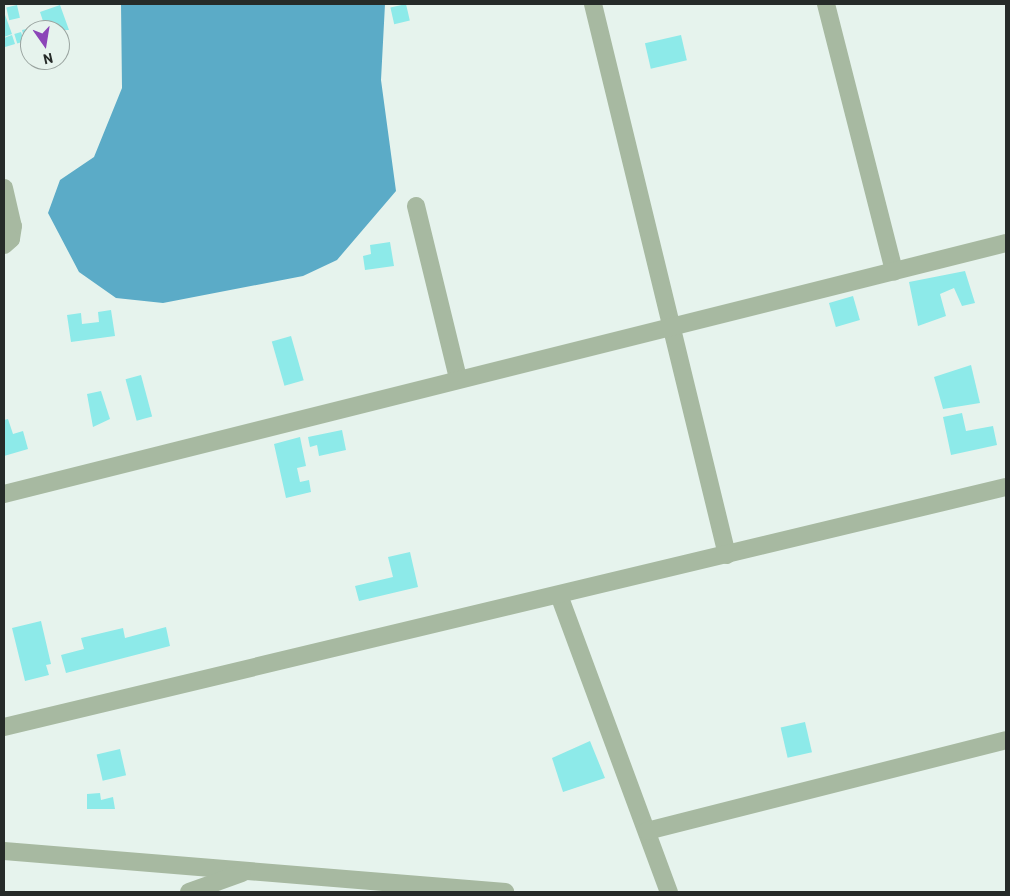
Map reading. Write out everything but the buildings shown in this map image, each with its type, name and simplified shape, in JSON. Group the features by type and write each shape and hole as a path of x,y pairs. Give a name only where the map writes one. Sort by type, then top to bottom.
{"street":[{"path":"593,4 727,554"},
{"path":"826,4 894,271"},
{"path":"4,188 13,226 11,239 4,245"},
{"path":"416,206 458,378"},
{"path":"4,494 458,378 672,327 1006,243"},
{"path":"4,727 1006,487"},
{"path":"559,595 669,892"},
{"path":"647,831 1006,740"},
{"path":"4,851 505,892"},
{"path":"189,892 247,871"}],"water":[{"path":"121,4 385,4 381,80 396,191 337,260 303,276 163,303 116,298 79,272 48,213 60,180 94,157 122,88"}]}
